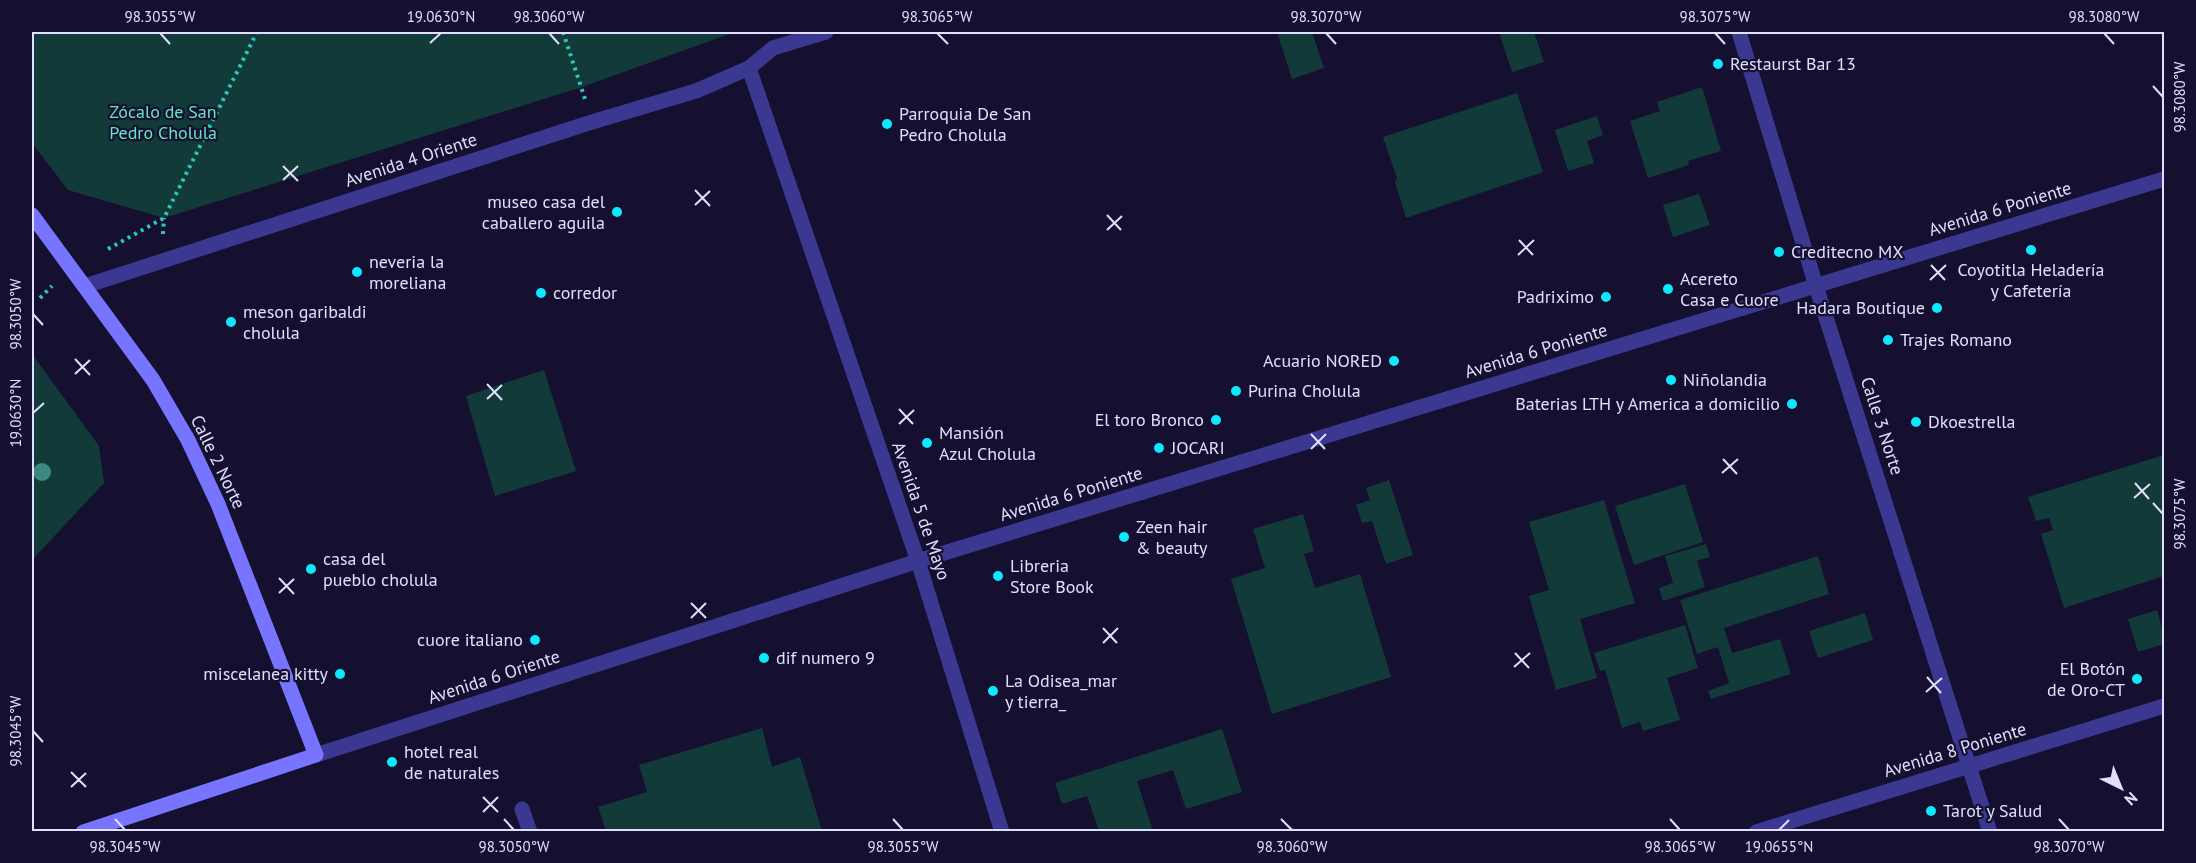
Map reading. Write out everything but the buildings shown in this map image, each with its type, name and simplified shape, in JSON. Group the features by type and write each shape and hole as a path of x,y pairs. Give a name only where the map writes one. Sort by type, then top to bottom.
{"main road":[{"name":"Calle 2 Norte","path":"32,215 153,380 188,440 218,504 316,755"},
{"name":"Avenida 6 Oriente","path":"83,831 316,755"}],"street":[{"name":"Avenida 4 Oriente","path":"85,286 592,122 696,91 749,68 773,48 826,32"},
{"name":"Calle 3 Norte","path":"1739,32 1816,286 1990,831"},
{"name":"Avenida 5 de Mayo","path":"749,68 918,561 1002,831"},
{"name":"Avenida 6 Poniente","path":"918,561 2164,179"},
{"name":"Avenida 6 Oriente","path":"316,755 918,561"},
{"name":"Avenida 8 Poniente","path":"1756,831 2164,706"},
{"path":"522,809 530,831"}],"path":[{"path":"72,268 164,218 257,32"},
{"path":"563,32 592,122"}],"green space":[{"name":"Zócalo de San Pedro Cholula","path":"32,32 735,32 582,87 164,218 68,190 32,143"},
{"path":"1277,32 1312,32 1324,68 1292,79"},
{"path":"1499,32 1534,32 1544,62 1512,72"},
{"path":"1702,87 1721,151 1688,161 1689,165 1648,178 1630,121 1660,111 1657,102"},
{"path":"1517,93 1543,172 1406,218 1395,182 1397,178 1383,137"},
{"path":"1597,116 1603,135 1587,141 1594,163 1568,171 1555,130"},
{"path":"1699,194 1710,225 1673,237 1663,205"},
{"path":"32,354 99,446 104,483 32,560"},
{"path":"544,370 576,471 495,496 466,396"},
{"path":"2164,455 2164,576 2064,608 2041,534 2053,530 2049,518 2036,521 2028,497"},
{"path":"1389,480 1413,555 1386,564 1372,521 1362,523 1356,505 1370,500 1366,488"},
{"path":"1685,484 1703,542 1634,565 1615,506"},
{"path":"1604,500 1635,603 1580,619 1597,678 1556,690 1529,596 1549,590 1529,522"},
{"path":"1303,514 1314,551 1304,554 1315,588 1360,574 1391,677 1272,714 1231,579 1265,568 1253,529"},
{"path":"1706,544 1710,557 1697,561 1705,587 1663,601 1659,588 1673,583 1665,556"},
{"path":"1818,556 1829,594 1724,628 1732,653 1780,639 1791,674 1711,699 1708,691 1729,683 1718,647 1697,654 1680,600"},
{"path":"2157,610 2164,635 2164,644 2138,652 2128,619"},
{"path":"1865,613 1873,640 1818,658 1809,631"},
{"path":"1685,625 1698,668 1667,678 1680,720 1643,731 1640,722 1622,728 1605,670 1600,671 1594,653"},
{"path":"762,728 772,767 800,757 822,831 606,831 598,807 647,792 639,765"},
{"path":"1222,729 1242,792 1186,809 1173,770 1137,781 1153,831 1099,831 1087,796 1062,804 1055,783"}],"place":[{"name":"Restaurst Bar 13","path":"1718,64"},
{"name":"Parroquia De San Pedro Cholula","path":"887,124"},
{"name":"museo casa del caballero aguila","path":"617,212"},
{"name":"Coyotitla Heladería y Cafetería","path":"2031,250"},
{"name":"Creditecno MX","path":"1779,252"},
{"name":"neveria la moreliana","path":"357,272"},
{"name":"Acereto Casa e Cuore","path":"1668,289"},
{"name":"corredor","path":"541,293"},
{"name":"Padriximo","path":"1606,297"},
{"name":"Hadara Boutique","path":"1937,308"},
{"name":"meson garibaldi cholula","path":"231,322"},
{"name":"Trajes Romano","path":"1888,340"},
{"name":"Acuario NORED","path":"1394,361"},
{"name":"Niñolandia","path":"1671,380"},
{"name":"Purina Cholula","path":"1236,391"},
{"name":"Baterias LTH y America a domicilio","path":"1792,404"},
{"name":"El toro Bronco","path":"1216,420"},
{"name":"Dkoestrella","path":"1916,422"},
{"name":"Mansión Azul Cholula","path":"927,443"},
{"name":"JOCARI","path":"1159,448"},
{"name":"Zeen hair & beauty","path":"1124,537"},
{"name":"casa del pueblo cholula","path":"311,569"},
{"name":"Libreria Store Book","path":"998,576"},
{"name":"cuore italiano","path":"535,640"},
{"name":"dif numero 9","path":"764,658"},
{"name":"miscelanea kitty","path":"340,674"},
{"name":"El Botón de Oro-CT","path":"2137,679"},
{"name":"La Odisea_mar y tierra_","path":"993,691"},
{"name":"hotel real de naturales","path":"392,762"},
{"name":"Tarot y Salud","path":"1931,811"}]}
